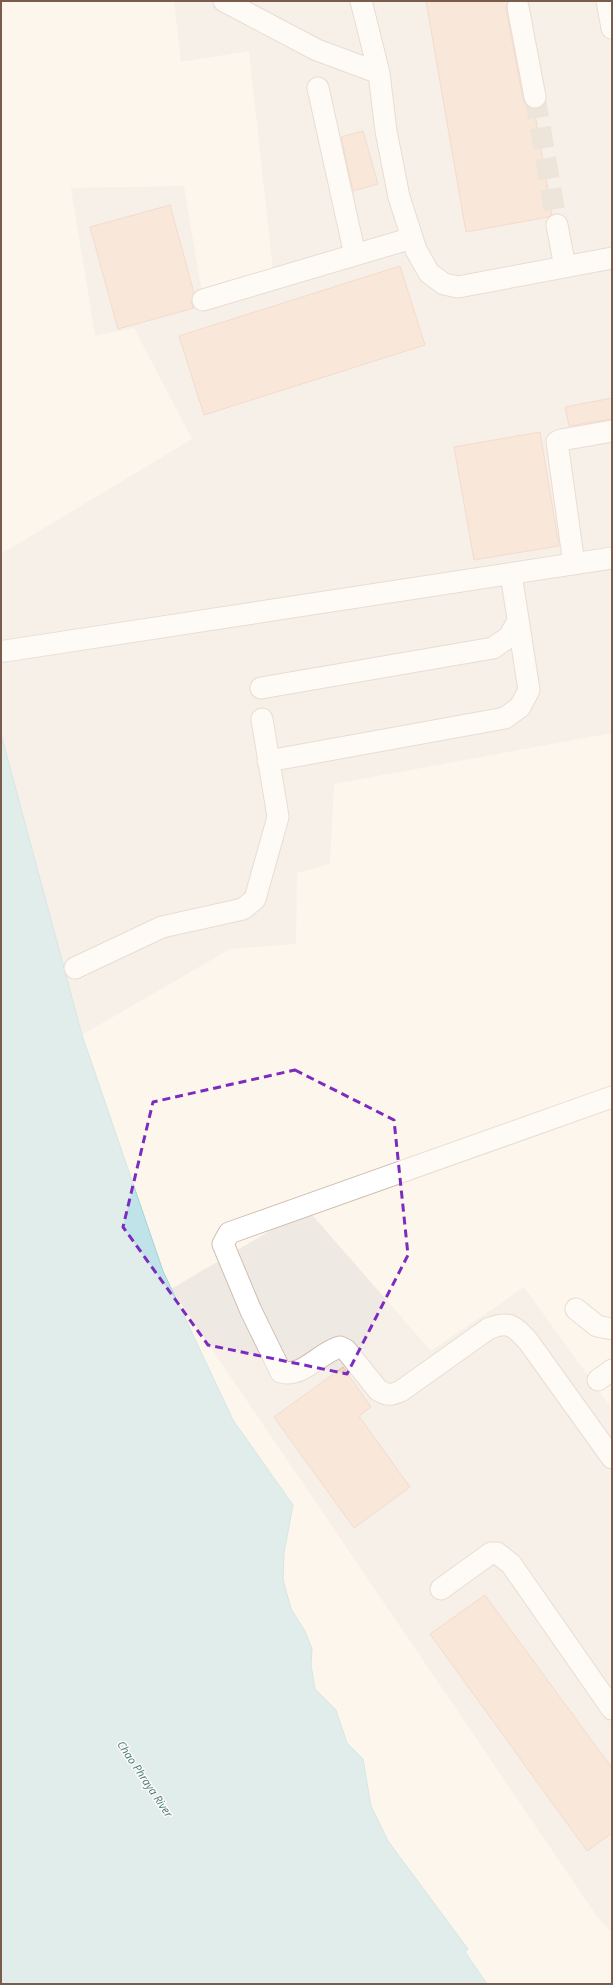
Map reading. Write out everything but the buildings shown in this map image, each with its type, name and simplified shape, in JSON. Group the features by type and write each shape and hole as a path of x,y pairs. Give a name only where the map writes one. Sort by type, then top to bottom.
{"lane":[{"path":"224,1 317,50 379,73"},
{"path":"361,1 379,73 386,131 400,196 416,250 429,273 444,284 458,287 612,258"},
{"path":"607,1 612,28"},
{"path":"518,6 535,97"},
{"path":"318,88 355,255"},
{"path":"557,226 565,267"},
{"path":"203,300 412,238"},
{"path":"574,564 557,442 612,431"},
{"path":"5,651 612,558"},
{"path":"268,761 505,718 520,707 529,690 511,574"},
{"path":"261,688 493,648 509,637 518,621"},
{"path":"75,968 162,927 243,908 255,898 278,817 262,719"},
{"path":"612,1097 229,1233 223,1244 251,1311 281,1372 288,1374 298,1372 333,1348 340,1347 346,1350 378,1390 385,1395 392,1395 401,1391 488,1329 499,1324 508,1324 515,1327 528,1341 612,1458"},
{"path":"576,1309 597,1326 612,1329"},
{"path":"440,1589 491,1554 497,1553 503,1556 511,1564 605,1684 612,1709"}],"highlighted area":[{"path":"295,1070 394,1120 408,1255 347,1374 208,1345 123,1227 153,1102"}],"shaded area":[{"path":"174,1 612,1 612,733 334,784 330,864 297,873 296,944 230,949 82,1035 1,734 1,554 192,439 134,328 95,336 71,188 184,186 202,293 273,271 249,51 181,62"},
{"path":"307,1209 431,1351 524,1287 612,1409 612,1933 598,1918 171,1289"}],"water":[{"name":"Chao Phraya River","path":"1,734 82,1035 163,1271 233,1420 293,1505 284,1553 283,1579 291,1609 305,1631 312,1649 311,1665 315,1689 336,1710 347,1743 363,1759 371,1806 388,1841 468,1949 465,1952 487,1984 1,1984"}],"tunnel":[{"path":"535,97 557,225"}]}
